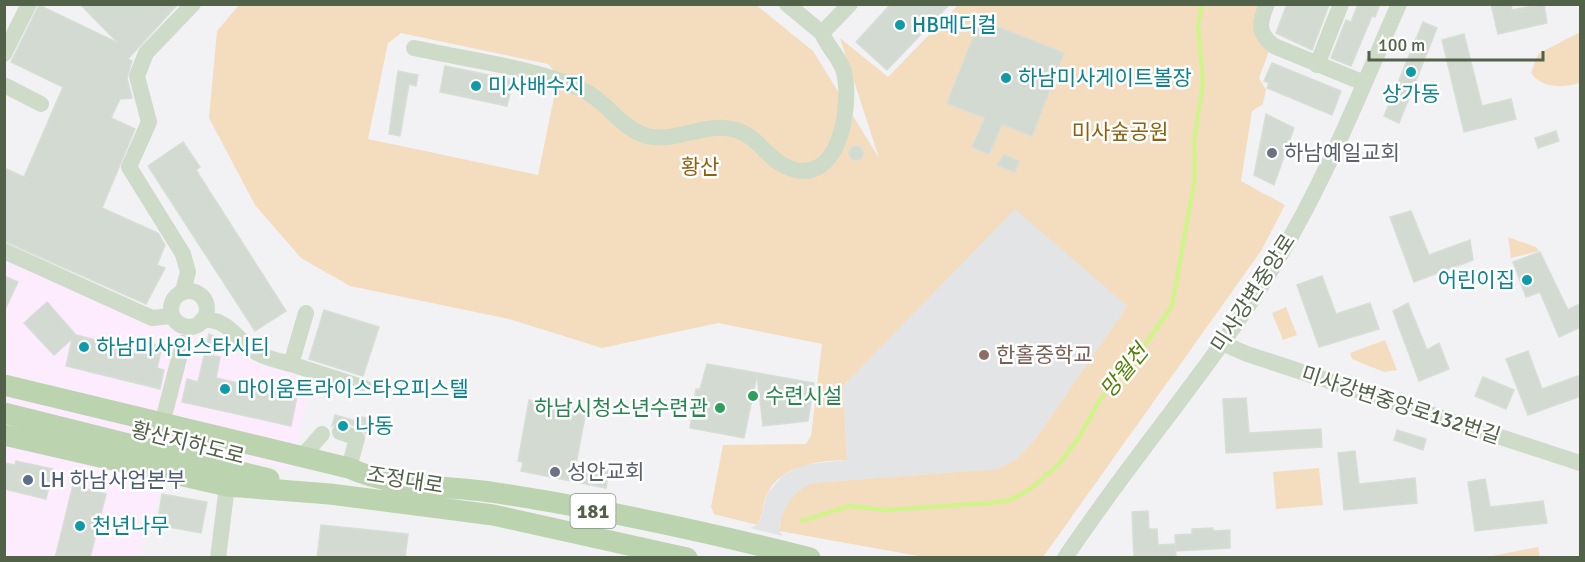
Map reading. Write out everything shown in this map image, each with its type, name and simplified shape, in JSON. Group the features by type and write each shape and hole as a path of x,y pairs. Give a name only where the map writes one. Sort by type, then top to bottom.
{"main road":[{"path":"4,379 31,392"},
{"name":"조정대로","path":"4,385 349,468 373,479 496,493 715,534 810,558"},
{"name":"황산지하도로","path":"4,398 266,463 373,479"},
{"name":"황산지하도로","path":"4,413 330,494"},
{"name":"조정대로","path":"4,435 227,486 330,494 493,515 687,558"}],"street":[{"path":"4,54 29,4"},
{"path":"183,291 188,272 183,254 129,167 149,122 137,76 146,53 194,4"},
{"path":"414,48 560,80 594,96 627,126 647,136 663,138 711,128 737,130 752,137 786,167 799,170 821,165 831,157 841,140 844,72 840,60 827,46 822,33 787,4"},
{"path":"822,33 850,4"},
{"path":"1267,4 1259,28 1263,37 1274,46 1364,83"},
{"path":"1317,64 1341,4"},
{"name":"미사강변중앙로","path":"1065,558 1222,343 1275,264 1319,186 1345,133 1399,4"},
{"path":"4,85 41,104"},
{"path":"4,251 152,318 172,316 186,327 202,320 211,320 224,325 257,354 365,388"},
{"path":"172,316 173,298 183,291 194,291 203,298 207,309 202,320"},
{"path":"291,364 306,313"},
{"path":"162,424 183,343"},
{"name":"미사강변중앙로132번길","path":"1222,343 1258,358 1581,463"},
{"path":"340,432 357,438 349,468"},
{"path":"301,458 322,434"},
{"path":"218,558 227,486"}],"shaded area":[{"name":"한홀중학교","path":"1015,208 1127,306 1037,437 1017,459 998,469 812,483 780,522 779,531 783,536 750,528 757,525 767,494 782,476 801,465 847,460 843,386"},
{"path":"5,260 153,324 210,341 262,365 312,380 291,469 175,445 140,557 5,558"}],"green space":[{"path":"239,5 756,5 813,51 879,158 840,38 888,77 958,5 1260,5 1254,24 1256,35 1269,51 1259,78 1266,90 1263,104 1252,111 1241,181 1285,205 1261,251 1043,557 924,557 779,531 780,522 785,508 793,497 812,483 997,469 1017,459 1037,437 1127,306 1015,209 843,386 847,460 813,463 791,470 782,476 767,494 757,525 714,514 711,507 723,445 806,444 811,436 822,344 718,323 602,348 509,319 350,286 301,258 255,205 209,118 217,31","holes":["401,33 548,64 557,74 556,88 538,175 368,139 388,43"]},
{"path":"1580,32 1580,83 1566,86 1547,85 1531,73 1538,54"},
{"path":"1508,237 1536,247 1539,251 1511,258"},
{"path":"1286,307 1297,335 1283,340 1272,313"},
{"path":"1385,340 1397,370 1384,372 1352,359 1350,353"},
{"path":"1319,468 1323,505 1276,509 1273,472"},
{"path":"1538,547 1540,557 1492,557 1492,556"}],"building":[{"path":"80,4 178,4 128,59 132,61 127,78 132,98 120,99 111,118 135,129 102,208 158,233 165,245 157,265 165,268 146,304 4,241 4,168 24,177 63,87 11,62 39,5 118,43"},
{"path":"891,4 950,4 887,70 856,42"},
{"path":"1287,4 1329,5 1312,50 1276,33"},
{"path":"1358,4 1380,4 1375,17 1372,16 1351,66 1331,58 1346,20 1351,22"},
{"path":"1491,4 1511,4 1512,10 1544,4 1547,23 1498,34"},
{"name":"하남미사게이트볼장","path":"980,20 1064,53 1032,136 1002,124 989,154 972,147 985,118 947,103"},
{"name":"상가동","path":"1423,22 1437,28 1399,123 1384,116"},
{"path":"1464,34 1482,106 1511,99 1516,119 1464,132 1442,40"},
{"path":"1272,63 1341,91 1332,115 1267,88 1269,83 1264,81"},
{"name":"미사배수지","path":"445,66 513,80 507,106 440,92"},
{"path":"398,71 418,75 416,86 409,84 400,136 389,134"},
{"name":"하남예일교회","path":"1266,114 1294,128 1274,185 1254,175"},
{"path":"1556,131 1559,141 1538,148 1535,138"},
{"path":"183,142 200,167 196,170 286,311 255,331 148,166"},
{"path":"856,146 861,148 863,153 861,158 856,160 851,158 849,153 851,148"},
{"path":"1004,155 1019,161 1015,172 997,165"},
{"path":"1411,211 1429,255 1470,240 1473,260 1414,282 1390,217"},
{"path":"1540,252 1568,310 1581,303 1581,327 1559,337 1540,292 1526,297 1513,262"},
{"path":"4,276 18,282 4,312"},
{"path":"1322,276 1336,314 1370,303 1379,329 1319,347 1297,285"},
{"name":"하남미사인스타시티","path":"47,302 76,335 137,350 139,341 162,346 157,368 164,370 160,389 66,366 72,339 54,355 24,323"},
{"path":"1408,303 1427,350 1439,343 1449,369 1419,381 1393,311"},
{"path":"324,310 379,327 363,376 309,359"},
{"name":"마이움트라이스타오피스텔","path":"209,334 219,339 213,356 220,357 216,378 297,396 291,426 182,402 187,379 198,382"},
{"path":"1528,351 1542,389 1578,376 1581,380 1581,396 1528,415 1506,359"},
{"name":"수련시설","path":"707,364 814,383 808,421 763,426 757,375 744,438 690,428 696,389 700,389"},
{"path":"1483,377 1514,390 1506,409 1475,396"},
{"path":"1246,398 1249,433 1321,429 1322,447 1226,453 1223,399"},
{"path":"529,400 586,411 576,464 609,470 606,488 521,471 523,462 518,461"},
{"path":"335,415 356,421 357,416 371,419 367,435 361,428 344,422 332,426"},
{"path":"1397,430 1426,439 1423,450 1394,440"},
{"path":"1355,451 1359,484 1415,478 1417,503 1344,510 1338,453"},
{"name":"LH 하남사업본부","path":"16,461 53,469 46,499 4,489 4,463 15,465"},
{"path":"1485,479 1490,507 1543,501 1547,523 1475,531 1468,482"},
{"name":"천년나무","path":"73,485 106,494 90,558 55,558"},
{"path":"162,494 207,502 201,533 157,525"},
{"path":"1148,511 1149,529 1157,529 1158,545 1175,544 1176,558 1134,558 1132,512"},
{"path":"321,525 408,534 405,558 317,558"},
{"path":"1213,528 1213,531 1230,530 1230,548 1176,551 1175,535 1192,534 1192,529"}],"waterway":[{"name":"망월천","path":"802,521 849,506 885,510 1010,500 1030,489 1059,464 1078,439 1101,398 1133,362 1172,306 1195,178 1194,141 1203,83 1198,25 1202,4"}],"place":[{"name":"HB메디컬","path":"900,25"},
{"name":"상가동","path":"1411,72"},
{"name":"하남미사게이트볼장","path":"1006,78"},
{"name":"미사배수지","path":"476,86"},
{"name":"하남예일교회","path":"1272,153"},
{"name":"어린이집","path":"1527,280"},
{"name":"하남미사인스타시티","path":"84,347"},
{"name":"한홀중학교","path":"984,355"},
{"name":"마이움트라이스타오피스텔","path":"225,389"},
{"name":"수련시설","path":"753,396"},
{"name":"하남시청소년수련관","path":"720,408"},
{"name":"나동","path":"343,426"},
{"name":"성안교회","path":"555,472"},
{"name":"LH 하남사업본부","path":"28,480"},
{"name":"천년나무","path":"80,526"}],"park label":[{"name":"미사숲공원","path":"1120,132"},
{"name":"황산","path":"700,167"}]}
